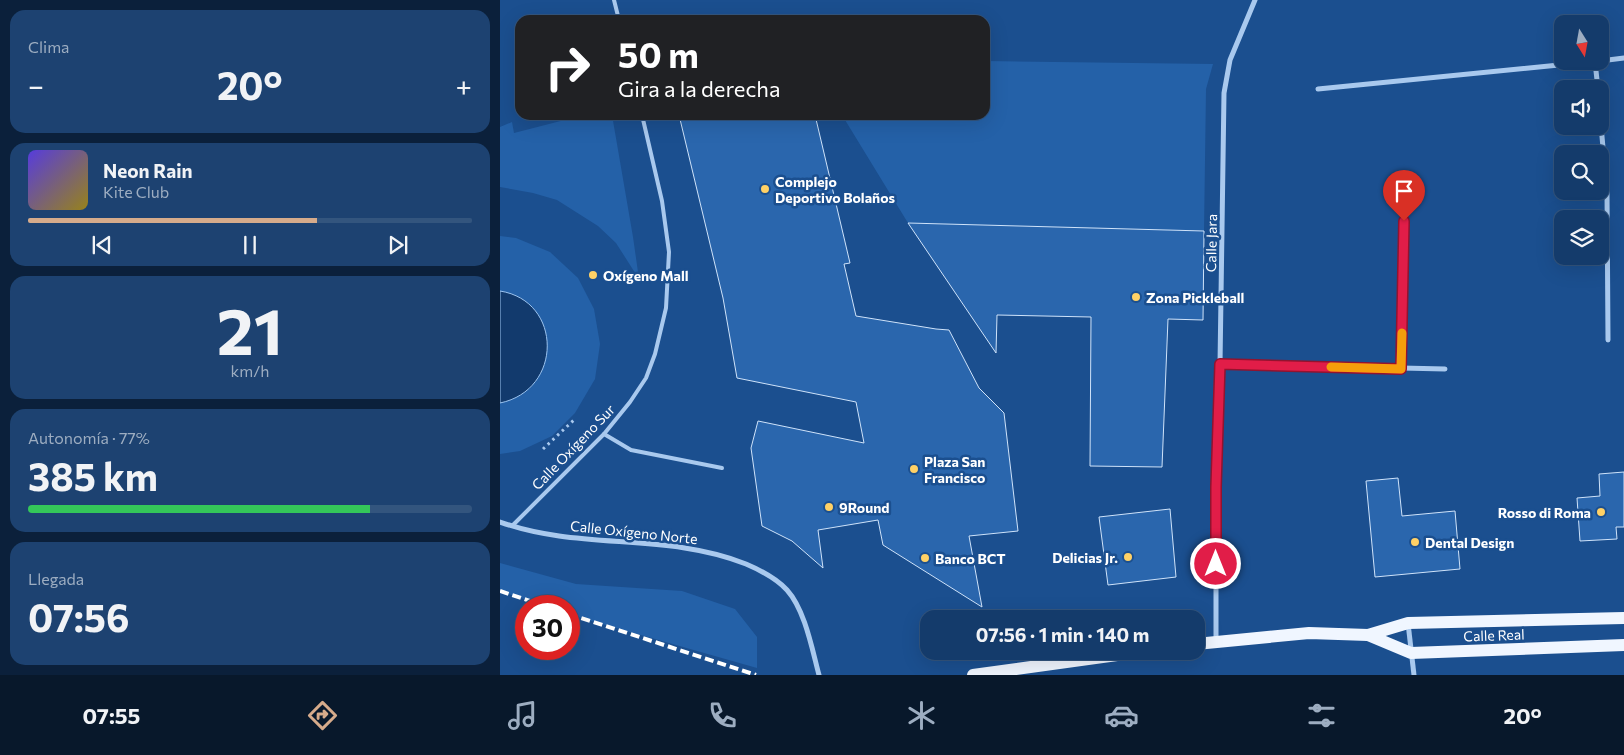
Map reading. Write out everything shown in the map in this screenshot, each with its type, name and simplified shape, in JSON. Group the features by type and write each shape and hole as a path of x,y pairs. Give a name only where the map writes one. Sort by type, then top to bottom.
{"main road":[{"name":"Calle Real","path":"1205,643 1309,633 1368,635 1408,623 1624,618"},
{"name":"Calle Real","path":"1368,635 1411,653 1624,645"},
{"path":"973,675 1081,660"}],"street":[{"name":"Calle Jara","path":"1216,642 1216,487 1220,364 1224,93 1230,60 1255,0"},
{"path":"1609,60 1624,58"},
{"path":"1318,88 1554,66"},
{"path":"1602,135 1607,191 1608,340"},
{"path":"1401,369 1404,221"},
{"path":"1220,364 1445,369"},
{"name":"Calle Oxígeno Norte","path":"500,522 540,533 685,547 726,556 756,568 772,577 787,590 796,604 809,638 819,675"},
{"path":"1408,623 1414,675"}],"lane":[{"path":"614,0 618,15"},
{"name":"Calle Oxígeno Sur","path":"512,526 604,434 630,402 646,378 655,354 666,308 669,252 662,201 643,120"},
{"path":"604,434 631,450 722,468"}],"path":[{"path":"543,449 576,418"}],"shaded area":[{"path":"990,61 1213,64 1206,89 1204,231 908,223 845,120 990,120"},
{"path":"565,120 613,120 639,279 616,243 598,226 557,200 500,187 500,127 512,122 514,133"},
{"path":"500,236 516,238 550,252 578,278 594,309 600,344 595,379 575,413 552,436 520,451 500,454"},
{"path":"500,291 521,298 535,311 544,327 547,346 544,364 535,381 521,395 500,403"},
{"path":"500,563 576,584 682,591 735,609 757,637 757,668 580,617 580,595 515,596 500,591"}],"building":[{"path":"680,120 816,120 850,263 844,264 856,316 949,330 979,388 1004,413 1018,531 969,536 982,607 883,545 878,520 818,530 823,568 792,541 762,526 751,448 758,421 864,443 856,402 737,378 723,298"},
{"name":"Complejo Deportivo Bolaños","path":"908,223 1204,231 1203,320 1168,319 1162,467 1090,466 1091,317 997,315 996,353"},
{"name":"Rosso di Roma","path":"1624,472 1624,527 1616,527 1617,539 1580,541 1577,498 1600,496 1599,474"},
{"name":"Dental Design","path":"1398,478 1402,516 1455,511 1460,569 1375,577 1366,481"},
{"path":"1170,509 1176,577 1108,585 1099,517"}],"railway":[{"path":"500,591 515,596"},
{"path":"580,618 756,675"}],"slow traffic":[{"path":"1331,367 1401,369 1402,333"}],"place":[{"name":"Complejo Deportivo Bolaños","path":"765,189"},
{"name":"Oxígeno Mall","path":"593,275"},
{"name":"Zona Pickleball","path":"1136,297"},
{"name":"Plaza San Francisco","path":"914,469"},
{"name":"9Round","path":"829,507"},
{"name":"Rosso di Roma","path":"1601,512"},
{"name":"Dental Design","path":"1415,542"},
{"name":"Delicias Jr.","path":"1128,557"},
{"name":"Banco BCT","path":"925,558"}],"route":[{"path":"1216,564 1216,487 1220,364 1401,369 1404,221"}]}
